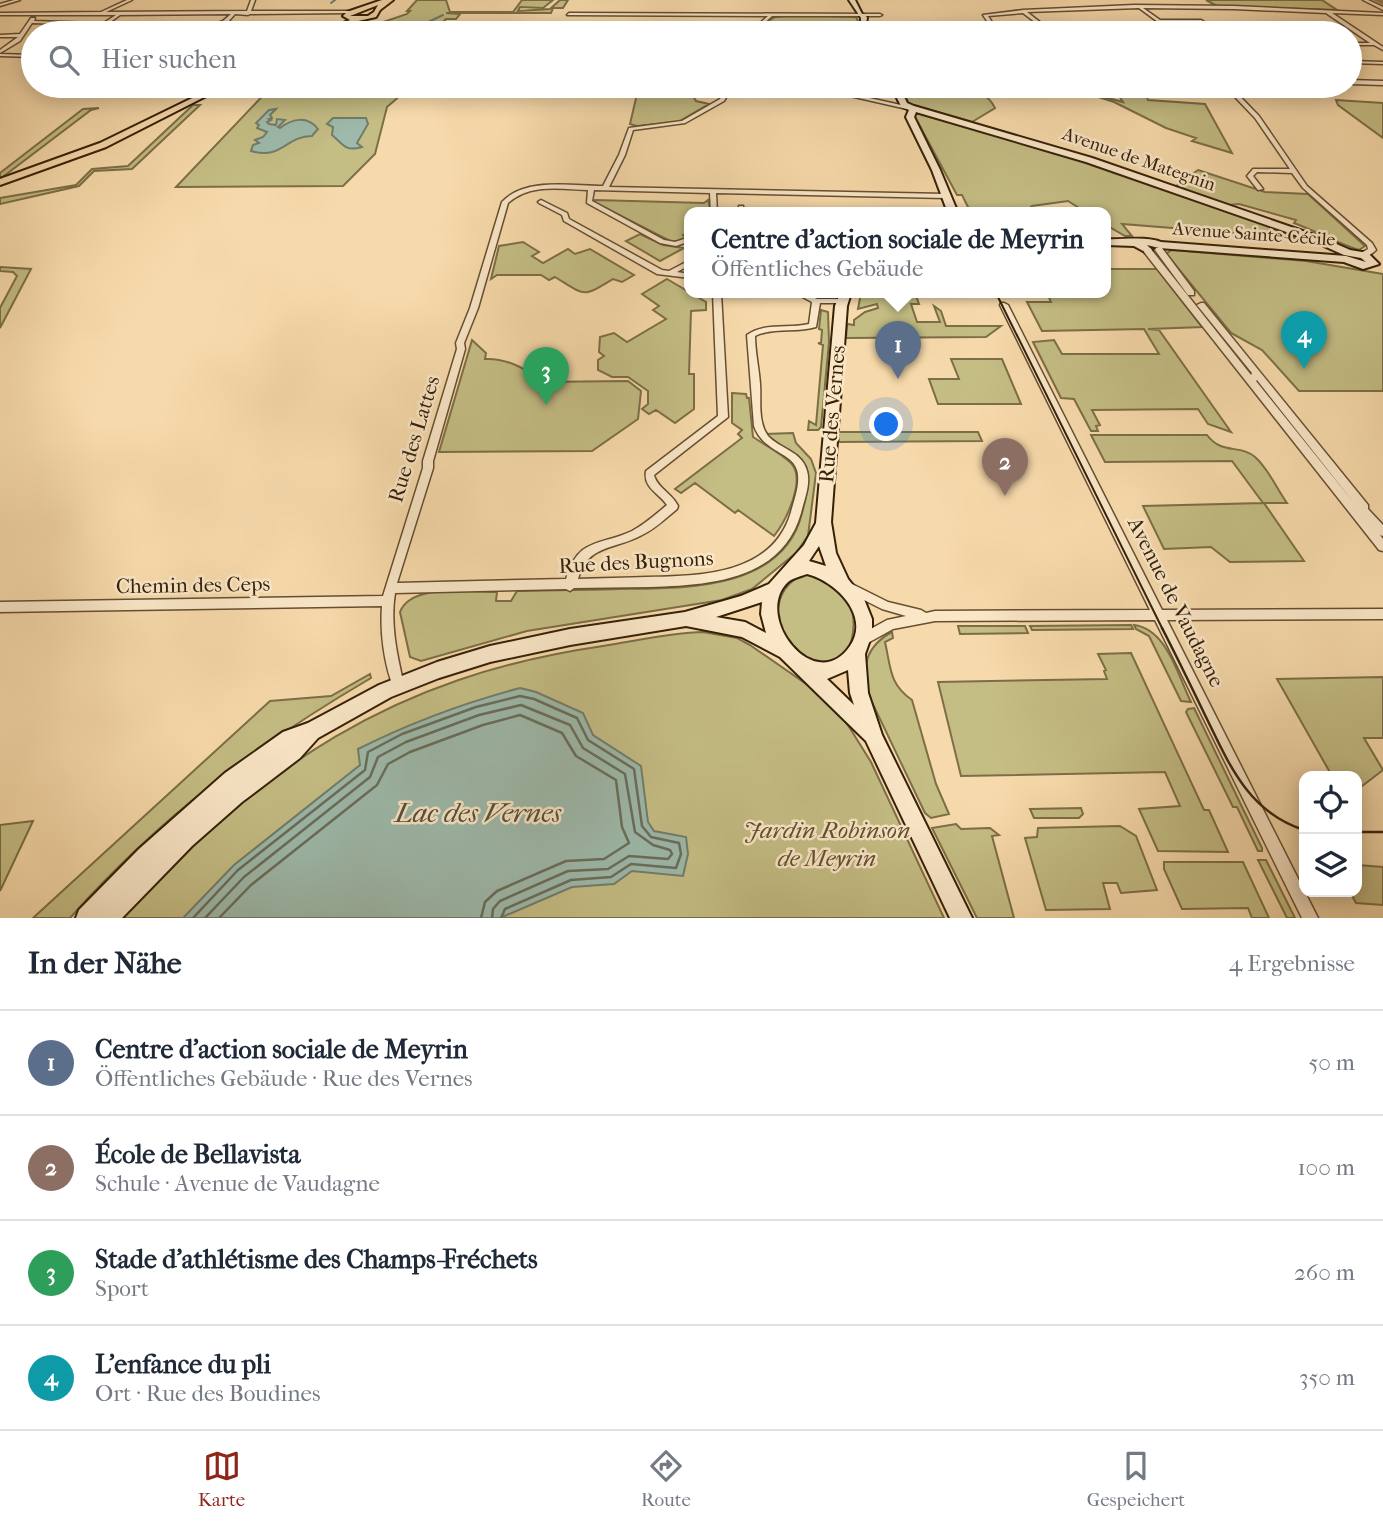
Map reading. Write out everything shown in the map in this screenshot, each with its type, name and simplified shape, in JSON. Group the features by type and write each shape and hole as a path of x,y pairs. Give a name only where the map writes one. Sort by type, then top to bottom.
{"main road":[{"path":"339,21 347,15 388,0"},
{"path":"365,9 375,10 388,0"},
{"path":"852,0 863,21"},
{"path":"353,21 372,17 377,13 375,10"},
{"path":"347,15 358,19"},
{"path":"0,182 103,145 198,98"},
{"path":"904,98 911,108 909,115 936,170 950,207"},
{"name":"Avenue de Mategnin","path":"911,108 1102,164 1319,240 1347,256"},
{"name":"Avenue Sainte-Cécile","path":"1111,243 1151,247 1347,256"},
{"path":"1347,256 1364,256 1378,265"},
{"path":"1347,256 1360,266 1378,265"},
{"name":"Rue des Vernes","path":"841,299 823,522 828,553 845,584"},
{"name":"Rue des Vernes","path":"788,573 810,549 823,522"},
{"path":"87,918 146,856 216,794 290,740 313,731 398,685 500,651 570,637 685,620 744,602 774,589 788,573 801,568 818,568 845,584 862,617 859,693 874,738 961,918"},
{"path":"774,589 769,609 770,619 783,650"},
{"path":"685,620 745,630 783,650 840,701 874,738"},
{"path":"798,663 814,670 826,671 839,667 859,646"},
{"path":"107,918 176,846 235,795 296,750 313,731"}],"street":[{"path":"1,5 18,0"},
{"path":"100,14 130,0"},
{"path":"109,14 138,0"},
{"path":"248,14 253,0"},
{"path":"1365,0 1383,12"},
{"path":"181,14 192,6"},
{"path":"47,14 61,7"},
{"path":"989,21 984,15 1141,7 1383,12"},
{"path":"1141,7 1159,21 1201,21"},
{"path":"1062,9 1073,17"},
{"path":"1327,11 1342,21"},
{"path":"1023,12 1035,21"},
{"path":"0,14 347,15"},
{"path":"31,21 38,14"},
{"path":"109,21 119,14"},
{"path":"226,21 233,14"},
{"path":"569,14 880,15"},
{"path":"764,21 770,16"},
{"path":"0,36 21,35"},
{"path":"1362,35 1383,49"},
{"path":"0,54 21,36"},
{"path":"1362,44 1377,45"},
{"path":"0,54 21,55"},
{"path":"1362,62 1383,63"},
{"path":"1362,82 1383,83"},
{"path":"605,189 631,129 683,122 723,98"},
{"name":"Avenue de Mategnin","path":"865,98 911,108"},
{"path":"1240,98 1257,117 1308,190 1370,244 1372,250 1364,256"},
{"path":"1260,189 1250,176 1255,170 1293,171"},
{"name":"Rue des Lattes","path":"398,685 388,634 388,595 428,468 461,349 460,343 474,308 504,208 522,194 552,188 945,197"},
{"path":"591,188 589,202 662,242 676,244 684,241"},
{"path":"713,191 714,207"},
{"path":"541,202 565,214 566,220 660,272 684,275"},
{"path":"1151,247 1383,532"},
{"path":"671,273 684,265"},
{"path":"570,586 574,565 597,545 634,534 673,506 671,500 652,485 649,474 723,417 717,298"},
{"path":"810,298 816,301 841,299"},
{"name":"Rue des Bugnons","path":"388,595 649,584 719,578 746,570 766,559 781,542 797,512 803,475 801,466 794,458 760,433 751,335 757,331 800,330 813,326 816,301"},
{"name":"Avenue de Vaudagne","path":"1004,305 1310,918"},
{"path":"1255,378 1383,547"},
{"path":"1345,499 1364,508"},
{"path":"845,584 886,606 925,616"},
{"name":"Chemin des Ceps","path":"0,607 388,595"},
{"path":"859,646 891,624 925,616 1383,614"}],"green space":[{"path":"417,0 446,0 450,12 513,12 522,0 553,0 543,8 520,7 518,11 550,9 560,0 568,0 563,8 553,8 551,13 446,13 460,14 456,19 444,21 386,21 410,11 407,11"},
{"path":"1206,0 1322,0 1337,10 1217,6"},
{"path":"775,17 856,17 858,21 768,21"},
{"path":"261,98 397,98 387,107 375,154 343,186 176,187"},
{"path":"636,98 694,98 696,101 709,104 678,122 637,126 630,124"},
{"path":"906,98 988,98 995,108 972,122 909,104"},
{"path":"1102,98 1123,102 1120,98 1205,104 1232,153 1192,141 1196,138 1166,128"},
{"path":"1336,100 1383,103 1383,138 1338,105"},
{"path":"193,105 200,105 132,169 94,171 79,186 0,204 0,198 76,185 92,169 128,166"},
{"path":"99,108 91,110 0,179 0,173 83,109"},
{"path":"917,113 1077,158 1309,239 1122,224 1132,236 1125,236 1111,228 1111,207 1078,207 1068,201 1031,207 968,207 962,195 957,195 914,115"},
{"path":"1198,170 1265,192 1308,194 1365,246 1359,250 1294,223 1296,220 1239,204 1228,205 1175,187"},
{"path":"708,200 710,207 684,207 684,240 679,242 670,241 592,201 704,203"},
{"path":"640,234 663,245 684,248 660,261 626,241"},
{"path":"523,242 539,252 532,256 543,263 568,249 575,254 590,249 634,275 622,282 613,279 589,292 579,291 555,277 549,280 541,275 497,275 491,279 499,246"},
{"path":"1172,250 1306,261 1383,274 1383,391 1299,391 1262,350 1231,333 1168,256 1167,253"},
{"path":"0,267 31,269 0,328 0,308 17,276 13,272 0,271"},
{"path":"1111,269 1157,269 1202,327 1148,329 1159,330 1231,432 1208,424 1198,409 1092,410 1100,425 1096,426 1098,431 1091,431 1074,399 1061,398 1033,342 1054,340 1062,354 1159,354 1144,329 1042,331 1027,302 1051,302 1049,298 1111,298"},
{"path":"667,279 684,289 684,298 699,298 706,302 706,310 691,311 689,374 694,374 694,409 675,423 656,410 649,414 642,409 648,404 648,391 628,377 612,377 598,370 598,360 604,356 599,352 600,337 614,333 627,342 666,319 653,310 659,306 642,294"},
{"path":"860,298 917,298 919,304 911,304 917,322 940,322 934,306 941,311 946,326 1001,326 986,337 846,338 847,324 854,325 854,320 865,312 878,308 877,304 858,309"},
{"path":"821,310 828,312 829,342 821,427 818,430 808,430 809,421 816,425 823,345 818,343 821,343"},
{"path":"472,340 486,353 485,359 513,364 539,378 538,382 628,381 641,391 638,419 592,451 439,452"},
{"path":"951,359 1002,359 1021,404 938,404 929,379 959,379"},
{"path":"732,393 746,394 749,398 753,437 787,459 795,470 797,480 793,501 774,536 738,510 735,513 695,483 681,493 675,489 742,438 738,434 742,430 732,423"},
{"path":"839,432 978,432 982,441 839,442"},
{"path":"793,433 796,443 811,459 816,473 808,536 796,553 752,589 722,600 527,631 421,661 410,657 400,612 406,603 428,593 497,592 496,601 511,601 517,591 671,588 727,580 752,572 774,558 791,539 802,513 808,483 806,466 766,434"},
{"path":"1091,435 1207,435 1219,445 1249,453 1264,467 1287,503 1264,503 1304,561 1230,562 1211,547 1164,549 1143,506 1263,503 1232,461 1105,462"},
{"path":"805,574 815,576 833,586 845,597 852,611 853,629 849,646 839,657 832,660 808,660 801,656 783,637 779,625 780,600 785,589 793,580"},
{"path":"1131,625 1133,629 1032,630 1030,626"},
{"path":"1134,625 1145,628 1163,644 1191,702 1181,701 1149,636"},
{"path":"958,626 1025,626 1028,633 960,634"},
{"name":"Jardin Robinson de Meyrin","path":"703,632 737,638 750,645 812,688 841,714 871,762 944,918 118,918 225,816 279,773 335,737 394,706 458,680 527,660"},
{"path":"892,632 893,638 885,642 892,675 899,688 912,700 936,784 949,814 931,818 925,813 868,694 865,675 868,658 876,644"},
{"path":"1131,653 1204,810 1209,810 1228,852 1158,851 1139,809 1180,806 1165,772 961,776 938,682 1107,679 1106,670 1098,654"},
{"path":"370,674 371,678 249,757 174,816 104,881 70,918 33,918 270,701 331,696"},
{"path":"1383,677 1383,738 1364,738 1383,770 1362,786 1362,771 1329,771 1277,679"},
{"path":"1194,708 1262,851 1258,851 1237,807 1233,807 1186,712"},
{"path":"1081,808 1083,814 1079,818 1034,818 1030,809"},
{"path":"33,821 0,891 0,825"},
{"path":"956,824 961,829 990,828 999,835 992,836 1014,918 977,918 932,828"},
{"path":"1120,826 1136,836 1157,890 1121,893 1117,883 1103,883 1110,909 1046,910 1025,838 1037,837 1038,828"},
{"path":"1258,860 1266,860 1295,918 1287,918"},
{"path":"1164,862 1243,862 1269,918 1252,918 1248,908 1182,909 1164,869"},
{"path":"1362,865 1383,867 1383,905 1356,903 1353,897 1362,897"}],"water":[{"path":"276,109 270,115 272,118 267,122 269,124 276,125 277,119 285,120 278,127 280,128 295,120 305,120 318,129 312,136 303,137 277,150 262,153 251,151 253,145 259,143 255,140 267,132 257,128 259,125 256,123 269,110"},
{"path":"333,118 366,118 368,124 357,143 362,147 348,148 332,135 333,127 327,124"},
{"name":"Lac des Vernes","path":"520,688 536,692 583,713 593,735 641,766 648,822 654,831 686,837 688,854 683,876 632,871 614,884 572,887 500,918 183,918 234,865 360,765 358,749 437,714"}],"waterway":[{"path":"331,3 335,0"},
{"path":"430,21 443,15"}],"taxiway":[{"path":"1379,0 1383,2"}],"tram line":[{"path":"998,298 1163,630"},
{"path":"1162,628 1242,784 1268,811 1299,828"},
{"path":"1362,832 1383,832"}],"place":[{"name":"L'enfance du pli","path":"1304,369"},
{"name":"Centre d'action sociale de Meyrin","path":"898,379"},
{"name":"Stade d’athlétisme des Champs-Fréchets","path":"546,405"},
{"name":"École de Bellavista","path":"1005,496"}]}
